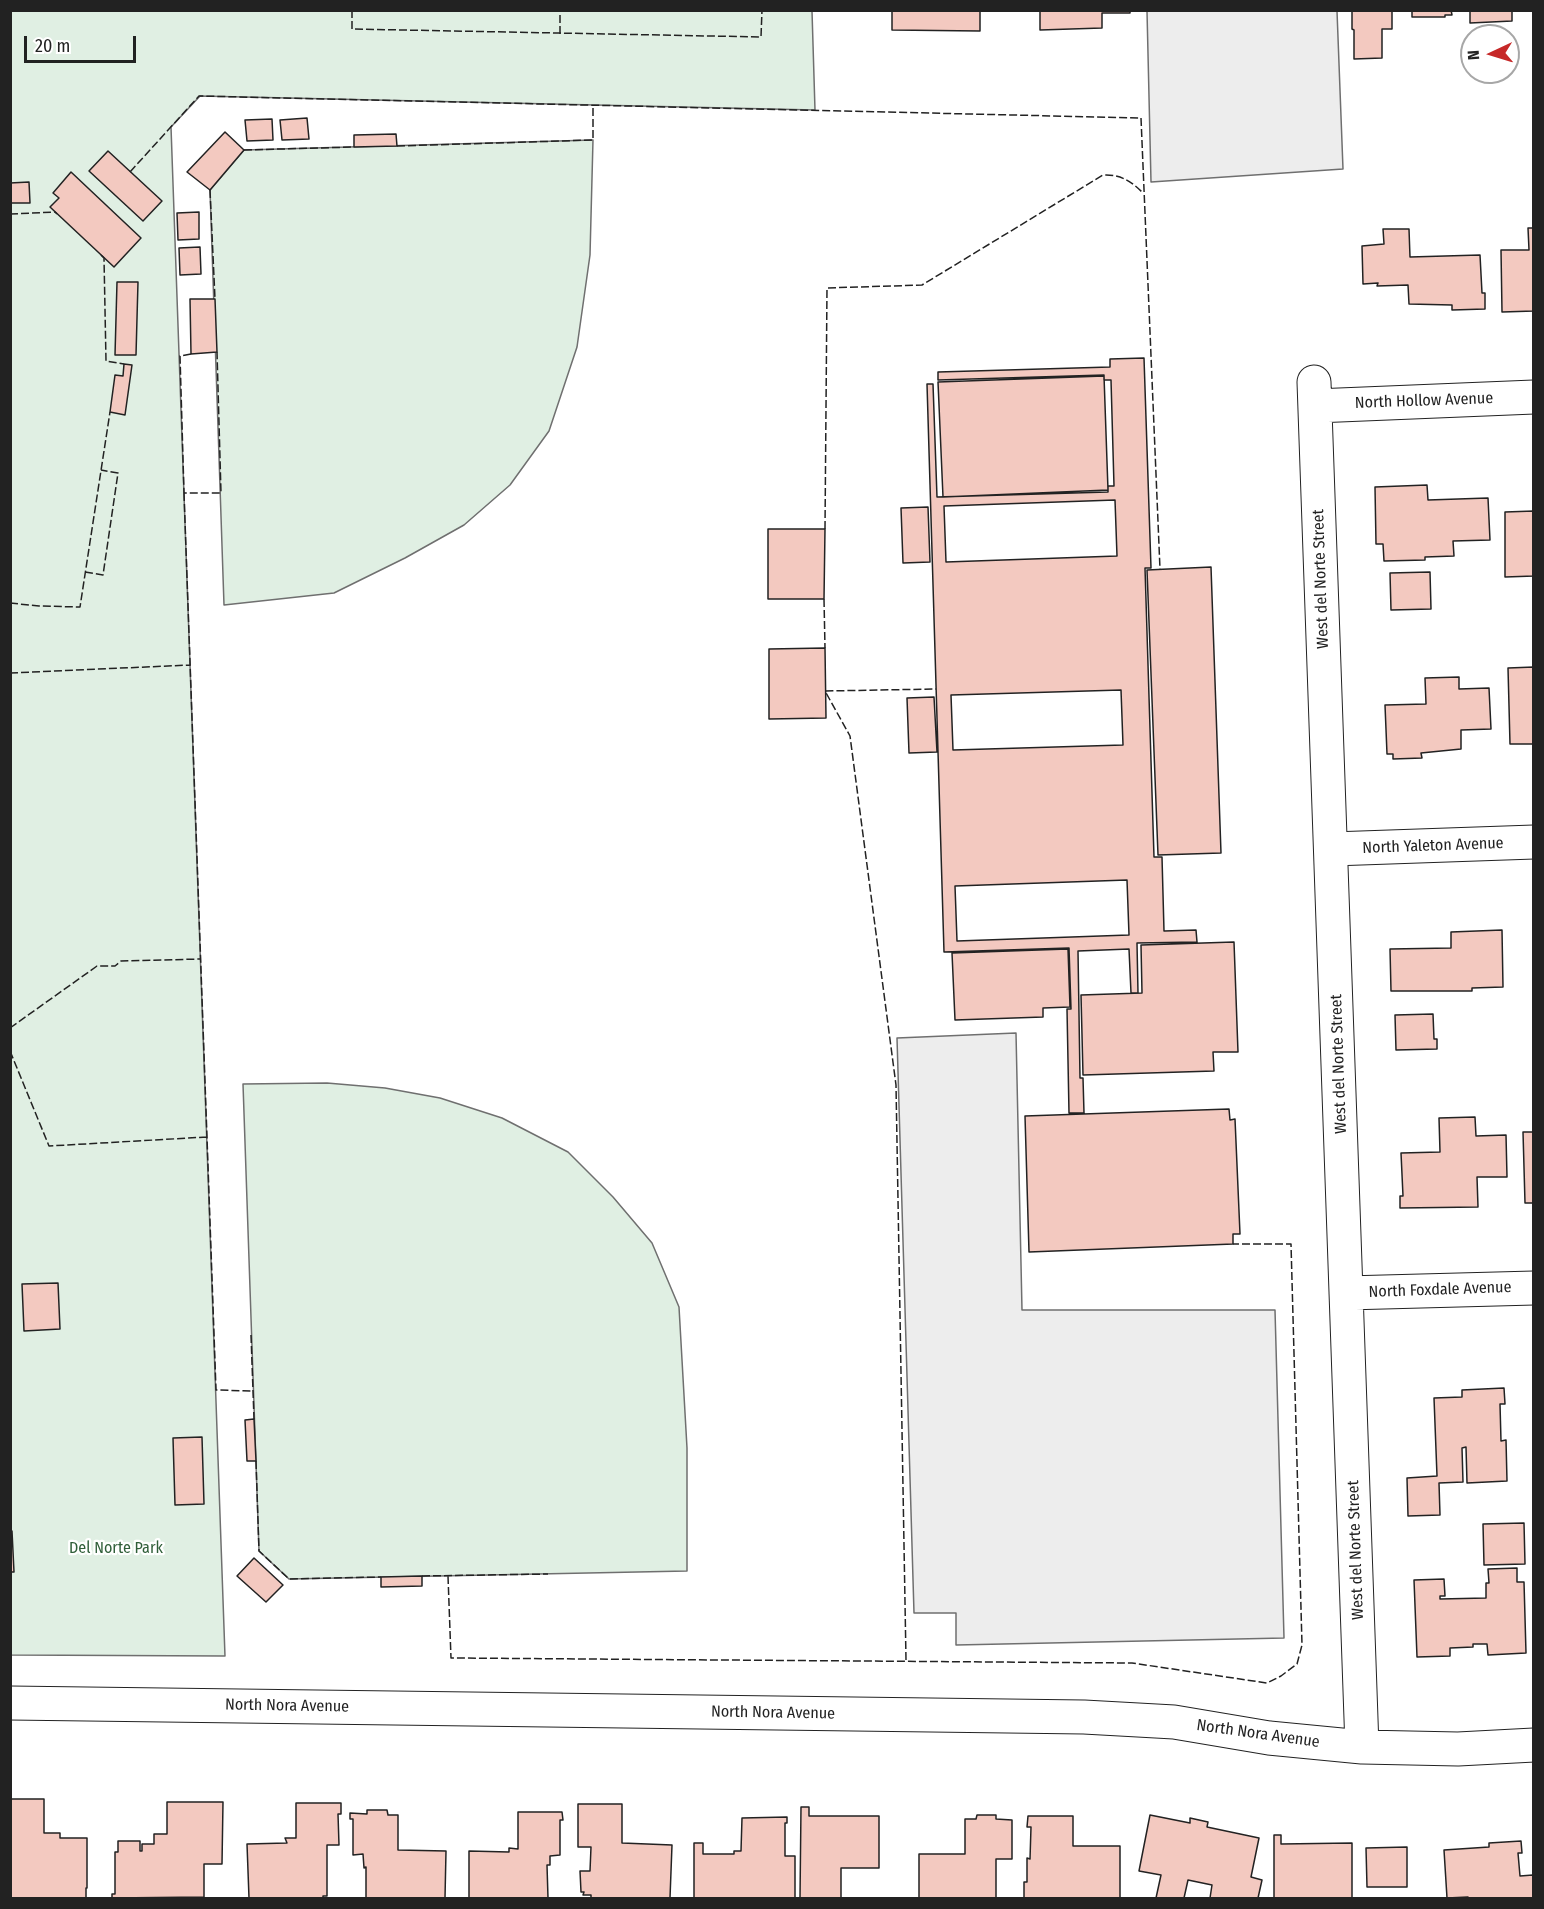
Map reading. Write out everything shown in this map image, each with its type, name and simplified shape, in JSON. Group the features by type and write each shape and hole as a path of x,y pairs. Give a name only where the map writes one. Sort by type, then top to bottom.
{"street":[{"name":"North Hollow Avenue","path":"1314,394 1533,397"},
{"name":"West del Norte Street","path":"1314,394 1332,849 1362,1747"},
{"name":"North Yaleton Avenue","path":"1332,849 1533,842"},
{"name":"North Foxdale Avenue","path":"1346,1293 1533,1288"},
{"name":"North Nora Avenue","path":"10,1703 1115,1718 1174,1722 1269,1738 1362,1747 1458,1749 1533,1746"}],"green space":[{"name":"Del Norte Park","path":"11,11 812,11 815,110 200,96 171,127 225,1656 11,1655"},
{"path":"593,140 590,255 577,347 549,431 510,485 464,525 405,558 334,593 224,605 210,190 244,150"},
{"path":"327,1083 385,1088 440,1098 502,1118 568,1152 613,1197 652,1243 679,1307 687,1448 687,1571 289,1579 259,1551 243,1084"}],"shaded area":[{"path":"1147,11 1337,11 1343,169 1151,182"},
{"path":"1016,1033 1022,1310 1275,1310 1284,1638 956,1645 956,1613 914,1613 897,1038"}],"building":[{"path":"871,10 980,10 980,31 892,30 892,11"},
{"path":"1040,10 1130,10 1130,13 1102,13 1102,28 1040,30"},
{"path":"1352,10 1392,10 1392,29 1382,29 1382,58 1354,59"},
{"path":"1412,10 1451,10 1452,15 1412,17"},
{"path":"1470,10 1512,10 1512,21 1470,23"},
{"path":"307,118 309,139 282,140 280,120"},
{"path":"272,119 273,140 247,141 245,120"},
{"path":"225,132 244,150 210,190 187,172"},
{"path":"396,134 397,146 354,147 354,135"},
{"path":"108,151 162,201 143,221 89,171"},
{"path":"71,172 141,238 114,267 50,207 59,198 53,193"},
{"path":"29,182 30,203 10,203 10,183"},
{"path":"199,212 199,239 178,240 177,213"},
{"path":"1528,228 1534,228 1534,311 1502,312 1501,250 1529,250"},
{"path":"1383,229 1409,229 1410,257 1480,255 1485,309 1452,310 1452,305 1409,304 1408,285 1363,284 1362,246 1384,244"},
{"path":"200,247 201,274 180,275 179,248"},
{"path":"117,282 138,282 136,355 115,355"},
{"path":"190,299 215,299 217,352 191,354"},
{"path":"1144,358 1151,568 1145,568 1154,857 1162,857 1164,931 1196,930 1197,942 1137,943 1138,993 1131,993 1129,949 1078,951 1080,1078 1083,1078 1084,1113 1069,1113 1067,1009 1071,1009 1069,948 944,952 927,384 933,384 937,497 1108,492 1108,486 1114,486 1111,380 1104,380 1104,375 938,380 938,372 1110,367 1110,359","holes":["1115,500 1117,556 946,562 944,506","1121,690 1123,745 953,750 951,695","1127,880 1129,935 957,941 955,886"]},
{"path":"124,364 132,365 125,415 110,412 115,375 123,376"},
{"path":"1104,376 1108,490 943,497 938,382"},
{"path":"1427,485 1428,500 1488,498 1490,540 1453,541 1454,556 1425,557 1425,560 1384,561 1383,544 1376,544 1375,487"},
{"path":"928,507 930,562 903,563 901,508"},
{"path":"1534,511 1534,576 1505,577 1505,512"},
{"path":"768,529 825,529 824,599 768,599"},
{"path":"1211,567 1221,853 1158,855 1147,570"},
{"path":"1430,572 1431,609 1391,610 1390,573"},
{"path":"825,648 826,718 769,719 769,649"},
{"path":"1534,667 1534,744 1510,744 1508,668"},
{"path":"1459,677 1459,689 1489,688 1491,729 1461,730 1461,749 1421,753 1422,758 1393,759 1393,754 1387,754 1385,705 1426,704 1425,678"},
{"path":"934,697 937,752 909,753 907,698"},
{"path":"1502,930 1503,987 1472,988 1472,991 1391,991 1390,949 1451,948 1451,932"},
{"path":"1234,942 1238,1052 1213,1052 1214,1071 1083,1075 1081,995 1142,993 1141,945"},
{"path":"1068,949 1070,1007 1043,1008 1043,1017 955,1020 952,953"},
{"path":"1433,1014 1434,1039 1437,1039 1437,1049 1396,1050 1395,1015"},
{"path":"1229,1109 1230,1120 1235,1119 1240,1234 1233,1234 1233,1244 1029,1252 1025,1116"},
{"path":"1475,1117 1476,1136 1506,1135 1507,1177 1477,1177 1478,1207 1400,1208 1400,1196 1403,1196 1401,1153 1440,1152 1439,1118"},
{"path":"1523,1132 1534,1132 1534,1203 1525,1203"},
{"path":"58,1283 60,1329 24,1331 22,1284"},
{"path":"1504,1388 1505,1404 1500,1404 1501,1441 1506,1440 1507,1481 1467,1483 1466,1447 1462,1448 1463,1482 1439,1483 1440,1515 1408,1516 1407,1478 1437,1476 1434,1398 1462,1397 1462,1390"},
{"path":"254,1419 256,1461 247,1461 245,1420"},
{"path":"202,1437 204,1504 175,1505 173,1438"},
{"path":"1524,1523 1525,1564 1484,1565 1483,1524"},
{"path":"10,1531 12,1531 14,1572 10,1572"},
{"path":"254,1558 283,1585 266,1602 237,1576"},
{"path":"1517,1568 1517,1582 1524,1582 1526,1653 1488,1655 1487,1644 1473,1644 1473,1647 1450,1648 1450,1656 1417,1657 1414,1580 1444,1579 1445,1596 1440,1596 1440,1599 1486,1598 1486,1583 1489,1583 1488,1569"},
{"path":"422,1576 422,1586 381,1587 381,1577"},
{"path":"10,1799 44,1799 44,1833 60,1833 60,1838 87,1838 86,1898 10,1898"},
{"path":"167,1802 223,1802 222,1864 204,1864 204,1897 112,1898 112,1894 115,1894 115,1852 118,1852 118,1841 140,1841 140,1851 142,1851 142,1844 154,1844 154,1834 167,1834"},
{"path":"296,1803 341,1803 341,1814 338,1814 339,1845 327,1845 327,1896 323,1898 249,1898 247,1844 287,1843 285,1838 296,1838"},
{"path":"578,1804 622,1804 622,1843 672,1845 670,1898 591,1898 591,1895 583,1895 580,1871 590,1871 591,1847 578,1847"},
{"path":"801,1807 809,1807 809,1816 879,1816 879,1868 841,1868 841,1898 800,1898"},
{"path":"367,1810 387,1810 388,1815 398,1815 398,1850 446,1851 445,1898 366,1898 366,1867 364,1868 363,1854 353,1855 353,1819 350,1819 350,1813 367,1814"},
{"path":"518,1812 562,1812 560,1855 550,1856 550,1865 547,1865 548,1898 469,1898 469,1851 509,1852 509,1848 518,1849"},
{"path":"977,1815 996,1815 996,1819 1012,1820 1012,1859 996,1859 996,1898 919,1898 919,1854 965,1854 965,1819 976,1819"},
{"path":"1150,1815 1190,1823 1190,1818 1208,1822 1207,1827 1259,1838 1251,1877 1262,1880 1258,1898 1210,1898 1212,1885 1188,1880 1184,1898 1156,1898 1161,1875 1139,1871"},
{"path":"1028,1816 1073,1816 1073,1846 1120,1846 1120,1898 1024,1898 1027,1858 1030,1859 1031,1827 1027,1827"},
{"path":"787,1817 785,1856 795,1856 795,1898 694,1898 694,1843 703,1843 703,1854 734,1854 734,1851 741,1851 742,1818"},
{"path":"1274,1835 1281,1835 1281,1844 1352,1843 1352,1898 1274,1898"},
{"path":"1521,1841 1522,1853 1518,1853 1520,1876 1533,1875 1534,1898 1447,1898 1444,1850 1489,1847 1489,1843"},
{"path":"1407,1847 1407,1887 1367,1887 1366,1848"}],"fence":[{"path":"352,10 352,29 761,37 762,10"},
{"path":"560,10 560,34"},
{"path":"130,172 199,96 1141,118 1160,569"},
{"path":"397,146 593,140 593,105"},
{"path":"244,150 354,147"},
{"path":"825,529 827,288 922,285 1103,175 1125,179 1143,193"},
{"path":"210,190 215,299"},
{"path":"10,214 55,212 57,214"},
{"path":"101,255 104,258 106,361 124,364"},
{"path":"191,354 180,356 184,493 221,493 217,352"},
{"path":"10,603 80,607 110,412"},
{"path":"85,572 103,575 118,473 101,470"},
{"path":"184,493 216,1390 253,1391"},
{"path":"824,599 825,648"},
{"path":"10,673 190,665"},
{"path":"906,1660 896,1085 850,736 825,691 936,689"},
{"path":"10,1028 97,966 115,966 121,961 201,959"},
{"path":"10,1051 49,1146 207,1137"},
{"path":"448,1576 451,1658 1132,1663 1267,1683 1297,1664 1302,1645 1291,1244 1233,1244"},
{"path":"251,1335 254,1419"},
{"path":"256,1461 259,1551 289,1579 381,1577"},
{"path":"422,1576 548,1574"}]}
